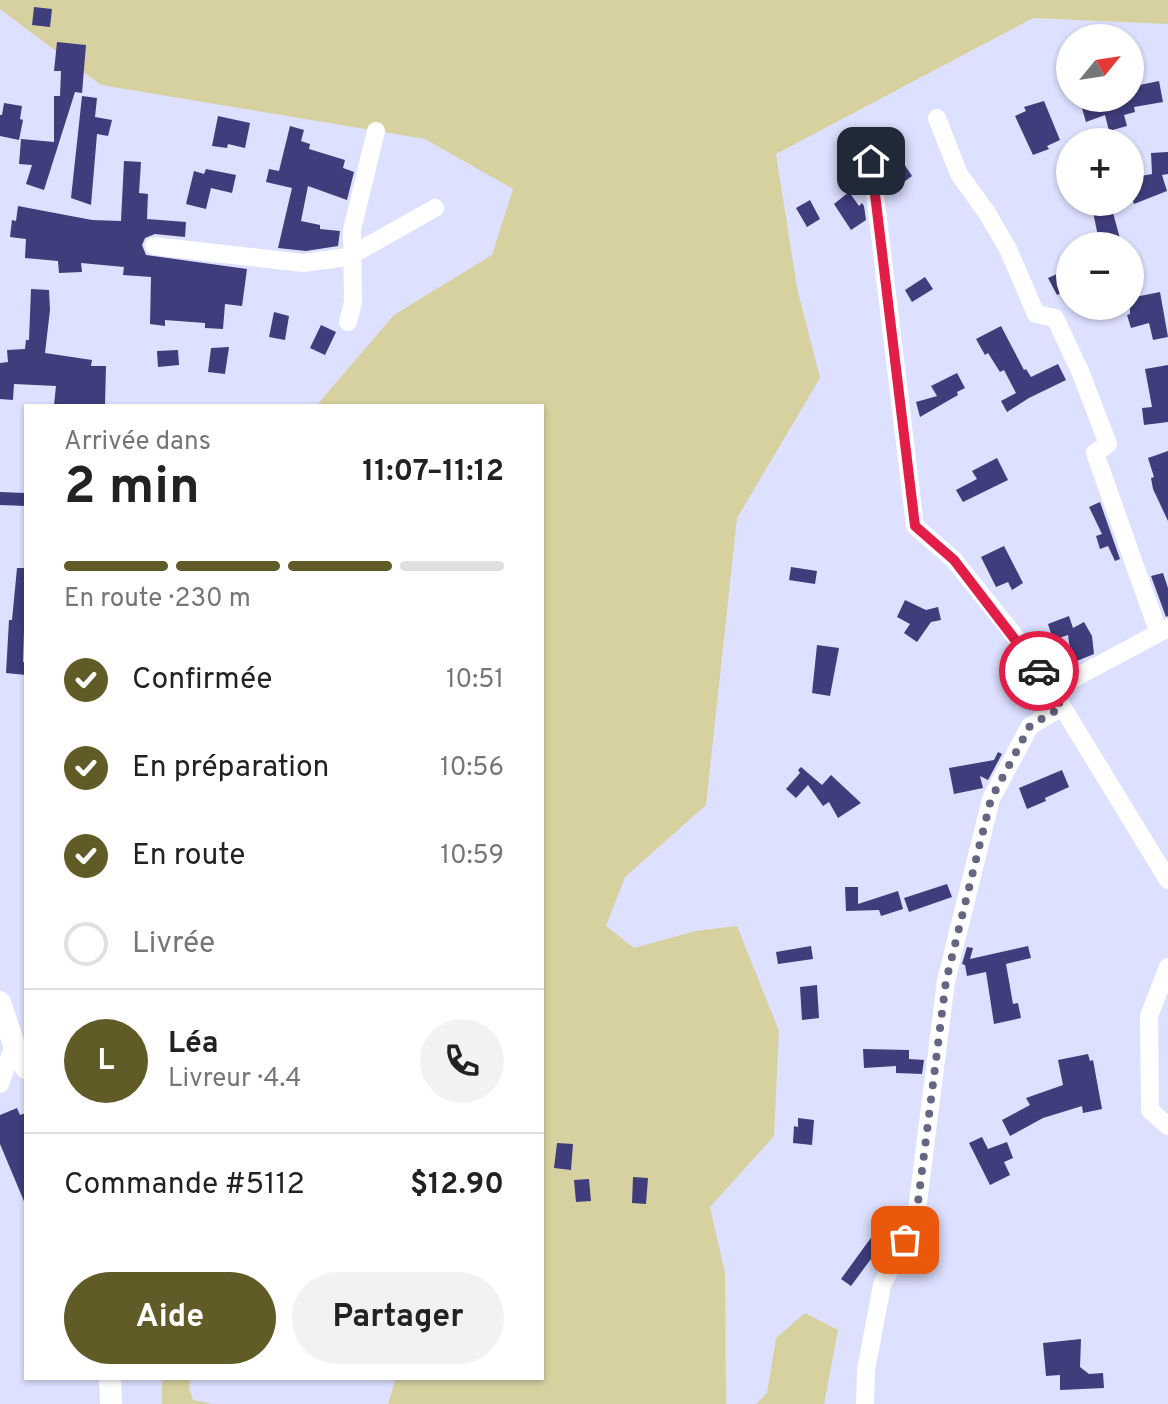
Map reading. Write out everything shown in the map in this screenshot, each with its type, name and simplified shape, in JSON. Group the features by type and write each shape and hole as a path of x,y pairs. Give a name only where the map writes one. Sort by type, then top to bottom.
{"street":[{"path":"937,118 959,174 1008,249 1036,314 1055,318 1080,371 1108,444 1095,453 1163,629 1052,690"},
{"path":"348,322 353,302 352,230 376,131"},
{"path":"871,161 915,526 954,560 1010,630 1052,690 1168,880"},
{"path":"154,246 303,263 353,255 435,208"},
{"path":"865,1404 866,1370 882,1285 916,1218 946,981 991,799 1030,726 1062,707"},
{"path":"1168,967 1149,1016 1150,1110 1168,1126"},
{"path":"0,1002 14,1045 24,1064"},
{"path":"0,1084 14,1045"},
{"path":"110,1380 111,1404"}],"shaded area":[{"path":"0,0 1168,0 1168,24 1033,18 776,154 797,288 820,378 737,518 706,805 625,877 606,926 634,948 696,931 737,926 779,1031 774,1136 710,1207 725,1273 726,1404 388,1404 395,1380 544,1380 544,404 318,404 394,315 492,255 513,189 425,139 101,85 0,9"},
{"path":"805,1313 838,1330 824,1404 756,1404 767,1393 776,1338"},
{"path":"165,1380 190,1380 193,1400 213,1404 162,1404 162,1383"}],"building":[{"path":"34,7 52,9 50,27 32,25"},
{"path":"57,42 86,45 82,93 75,92 44,190 26,184 32,165 19,164 21,139 54,142 54,96 60,96 61,71 54,71"},
{"path":"1159,81 1163,102 1144,105 1144,84"},
{"path":"82,96 97,98 95,117 112,120 108,136 97,134 91,205 71,198"},
{"path":"1044,101 1056,130 1056,142 1047,146 1049,149 1033,155 1015,116 1026,111 1024,107"},
{"path":"4,103 22,106 19,140 0,136 0,115"},
{"path":"1083,112 1135,112 1124,115 1127,126 1120,128 1108,128 1105,115 1086,122"},
{"path":"218,116 250,123 245,148 228,144 227,148 212,146"},
{"path":"290,126 304,130 301,141 310,144 309,149 345,160 343,168 354,172 347,200 308,186 301,221 320,225 320,229 340,231 338,246 306,251 278,248 292,188 266,182 269,169 279,171"},
{"path":"1168,152 1168,174 1162,175 1167,191 1144,200 1144,175 1152,174 1151,153"},
{"path":"900,158 912,176 901,184 896,177 890,182 884,170"},
{"path":"124,161 141,162 139,193 148,194 147,219 186,222 185,237 155,234 145,238 142,245 146,255 247,269 242,306 225,304 223,329 205,328 205,323 165,320 165,326 150,324 151,277 123,275 124,267 81,263 82,272 59,273 58,261 25,258 26,239 10,237 18,206 92,220 121,221"},
{"path":"206,169 236,175 232,193 211,188 206,209 186,204 194,171 204,174"},
{"path":"849,192 859,206 862,203 864,206 866,220 851,230 834,204"},
{"path":"810,200 820,219 807,227 796,208"},
{"path":"1094,216 1114,216 1118,232 1097,232"},
{"path":"1056,274 1056,293 1048,278"},
{"path":"925,277 933,289 912,302 905,290"},
{"path":"31,289 49,290 45,353 92,360 91,366 106,366 105,404 54,404 56,386 14,384 13,400 0,399 0,363 8,362 7,350 25,349 26,340 29,340"},
{"path":"1160,292 1168,337 1153,340 1149,323 1131,328 1129,320 1144,320 1144,295"},
{"path":"274,312 289,316 285,340 269,337"},
{"path":"321,325 336,332 325,355 310,348"},
{"path":"1001,326 1024,370 1031,377 1058,364 1066,380 1007,412 1001,401 1016,393 1004,370 1000,372 976,339"},
{"path":"229,347 225,374 208,372 211,348"},
{"path":"178,350 179,365 158,367 157,351"},
{"path":"1168,365 1168,422 1144,425 1142,408 1152,407 1145,369"},
{"path":"957,373 965,388 920,417 916,402 937,396 931,386"},
{"path":"1168,451 1168,521 1153,489 1151,478 1154,477 1148,458"},
{"path":"997,458 1008,480 963,502 956,490 977,479 972,471"},
{"path":"0,492 24,493 24,506 0,505"},
{"path":"1100,502 1120,559 1115,561 1108,546 1100,549 1096,536 1102,534 1089,507"},
{"path":"1004,546 1023,583 1012,590 1008,582 996,587 981,557"},
{"path":"791,567 817,571 815,584 789,580"},
{"path":"17,568 24,568 24,675 6,673 9,620 12,620"},
{"path":"1163,573 1168,588 1166,617 1151,576"},
{"path":"905,600 926,610 938,607 941,620 931,622 917,642 904,633 910,624 897,617"},
{"path":"1069,616 1073,628 1084,622 1092,636 1094,654 1072,663 1068,635 1053,640 1048,624"},
{"path":"817,645 839,648 830,696 812,693"},
{"path":"998,752 1002,754 988,780 980,776 983,788 954,794 949,768 994,760"},
{"path":"801,767 822,785 831,775 861,803 838,818 829,802 823,806 808,785 796,798 786,789 800,773 798,770"},
{"path":"1062,770 1069,787 1027,809 1019,788"},
{"path":"947,884 952,897 909,912 904,898"},
{"path":"845,887 858,887 858,904 898,891 903,909 881,916 879,910 846,911"},
{"path":"811,946 813,959 778,964 776,952"},
{"path":"1028,946 1031,958 1006,964 1013,1004 1018,1003 1021,1018 994,1024 986,972 967,976 962,964 967,947 973,948 970,959"},
{"path":"817,985 819,1018 802,1020 800,987"},
{"path":"863,1049 909,1050 909,1059 924,1060 922,1074 896,1073 896,1066 864,1068"},
{"path":"1088,1054 1090,1061 1093,1060 1102,1109 1083,1113 1082,1106 1043,1118 1010,1136 1002,1120 1030,1105 1026,1098 1063,1085 1058,1060"},
{"path":"17,1108 20,1115 24,1114 24,1201 0,1144 0,1115"},
{"path":"798,1118 814,1120 812,1145 793,1143"},
{"path":"982,1137 988,1149 1007,1142 1013,1158 1004,1162 1010,1175 990,1185 969,1143"},
{"path":"557,1143 573,1144 571,1170 554,1168"},
{"path":"633,1177 648,1178 646,1204 632,1203"},
{"path":"589,1179 591,1201 576,1202 574,1180"},
{"path":"873,1235 882,1244 851,1286 841,1279"},
{"path":"1081,1339 1080,1367 1089,1374 1103,1373 1104,1388 1060,1390 1060,1375 1046,1376 1043,1343"}],"way so far":[{"path":"905,1240 916,1218 946,981 991,799 1030,726 1062,707 1039,671"}],"route":[{"path":"871,161 915,526 954,560 1039,671"}]}
